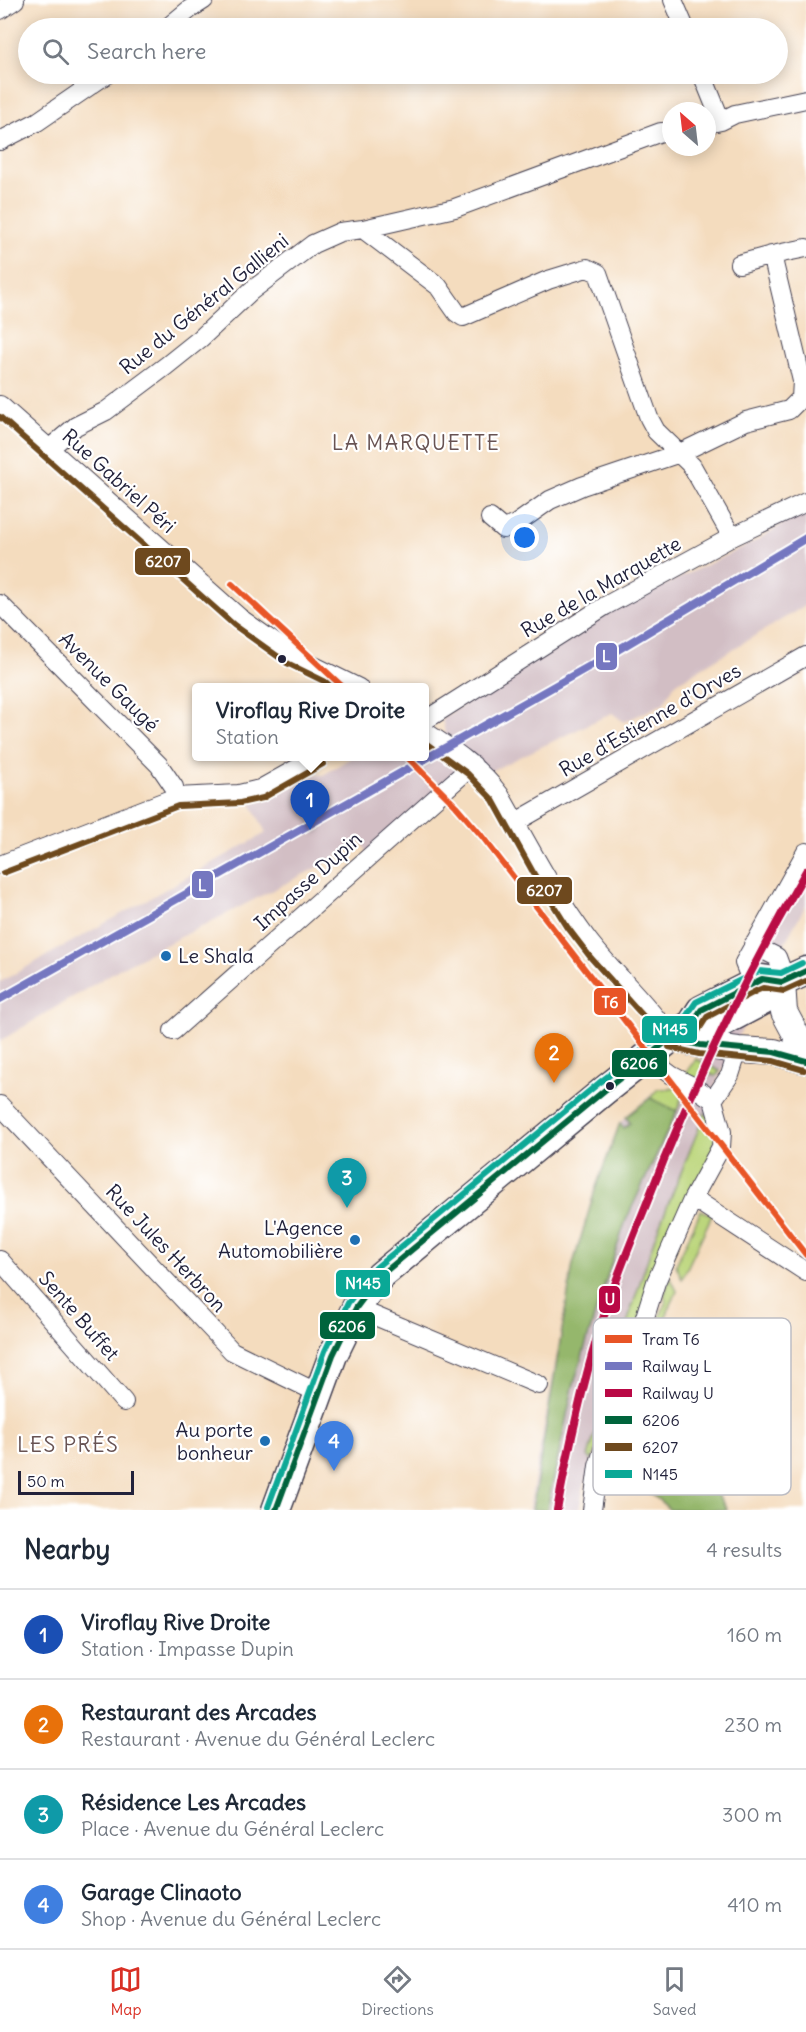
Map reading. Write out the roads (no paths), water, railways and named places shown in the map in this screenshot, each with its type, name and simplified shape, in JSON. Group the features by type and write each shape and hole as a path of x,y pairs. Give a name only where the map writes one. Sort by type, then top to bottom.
{"main road":[{"path":"681,1031 711,1028 770,997 794,976"},
{"path":"276,1510 333,1355 356,1308 380,1276 605,1090 681,1031 701,1010 762,978 794,976"}],"street":[{"path":"0,10 15,0"},
{"path":"180,18 204,0"},
{"path":"673,0 681,18"},
{"path":"0,141 38,122 93,84"},
{"path":"704,84 709,102"},
{"path":"716,121 735,114 806,99"},
{"name":"Rue du Général Gallieni","path":"50,448 76,426 106,411 166,366 201,338 251,291 313,244 340,232 455,208 662,132"},
{"path":"363,229 438,286 457,313 463,317 548,280 587,268 597,273 649,418 656,431 692,466 732,537"},
{"path":"739,264 806,248"},
{"path":"490,518 503,530 516,524 550,500 582,486 680,453 746,422 789,410 801,398 802,381 772,255"},
{"name":"Rue Gabriel Péri","path":"0,405 240,618 292,655 350,683"},
{"name":"Rue de la Marquette","path":"429,718 602,608 732,537 806,502"},
{"name":"Avenue Gaugé","path":"0,604 159,765 174,787 176,797"},
{"name":"Rue d'Estienne d'Orves","path":"516,822 806,656"},
{"path":"429,734 463,756 489,780 516,822 563,905 589,942 658,1018 700,1045 774,1052 806,1060"},
{"path":"0,865 176,797 239,794 266,787 310,761"},
{"name":"Impasse Dupin","path":"173,1031 473,765"},
{"path":"753,983 744,963 806,852"},
{"path":"753,945 777,957 781,968 794,976 784,1012 806,1053"},
{"path":"713,1100 730,1075 738,1050"},
{"path":"645,1318 656,1282 693,1198 721,1147 722,1132 713,1100 671,1075 647,1057"},
{"name":"Rue Jules Herbron","path":"0,1105 232,1352 320,1394"},
{"path":"693,1198 806,1272"},
{"name":"Sente Buffet","path":"0,1260 124,1402"},
{"path":"356,1308 539,1385"},
{"path":"592,1510 594,1495"}],"tram line":[{"name":"T6","path":"232,584 339,683"},
{"name":"T6","path":"411,761 481,835 806,1255"}],"rail line":[{"name":"L","path":"429,757 604,658 806,538"},
{"name":"L","path":"0,999 422,761"},
{"name":"U","path":"603,1318 661,1166 698,1080 760,954 806,871"},
{"name":"U","path":"557,1510 575,1423 593,1352"}],"place":[{"name":"Viroflay Rive Droite","path":"310,830"},
{"name":"Le Shala","path":"166,956"},
{"name":"Restaurant des Arcades","path":"554,1083"},
{"name":"Résidence Les Arcades","path":"347,1208"},
{"name":"L'Agence Automobilière","path":"355,1240"},
{"name":"Au porte bonheur","path":"265,1441"},
{"name":"Garage Clinaoto","path":"334,1471"}],"district":[{"name":"LA MARQUETTE","path":"416,443"},
{"name":"LES PRÉS","path":"68,1445"}]}
